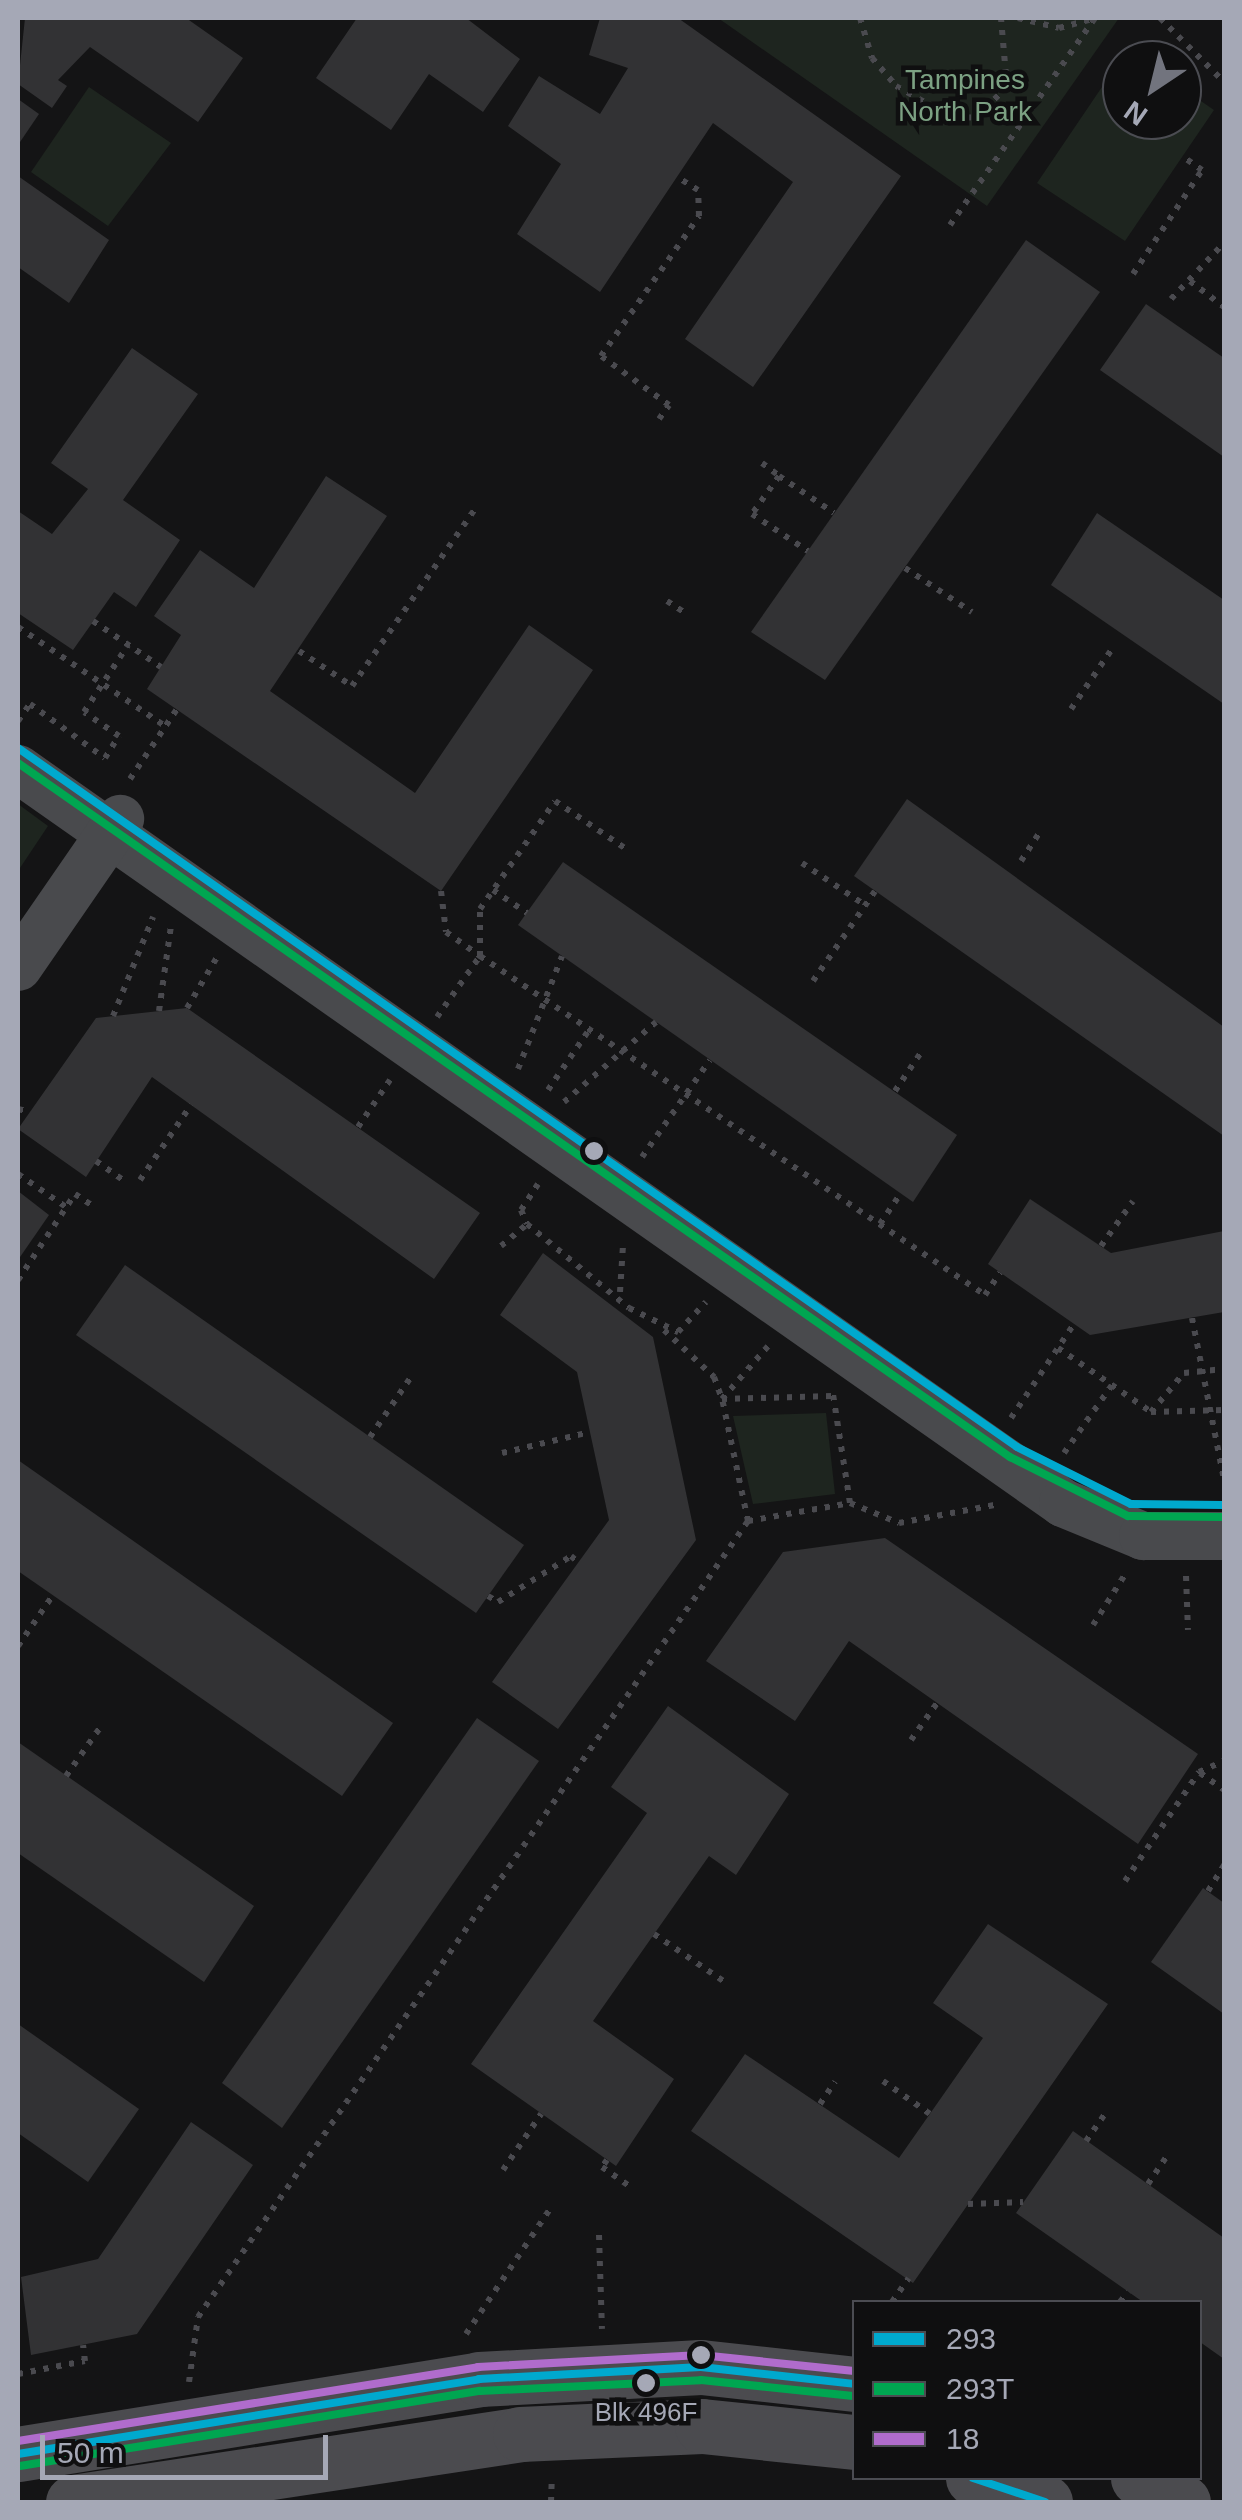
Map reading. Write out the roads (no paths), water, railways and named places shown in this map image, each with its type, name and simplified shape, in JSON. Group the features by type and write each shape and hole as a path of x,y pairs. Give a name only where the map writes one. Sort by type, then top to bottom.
{"main road":[{"path":"18,2454 479,2379 702,2367 852,2384"},
{"path":"73,2502 520,2434 702,2426 852,2442"},
{"path":"979,2480 1045,2502"},
{"path":"1142,2480 1183,2502"}],"street":[{"path":"18,748 119,811 999,1435 1110,1498 1224,1505"},
{"path":"18,769 119,811 1062,1503 1143,1536 1224,1536"},
{"path":"18,967 119,811"}],"place":[{"name":"Blk 496F","path":"646,2383"}],"park label":[{"name":"Tampines North Park","path":"965,96"}]}
